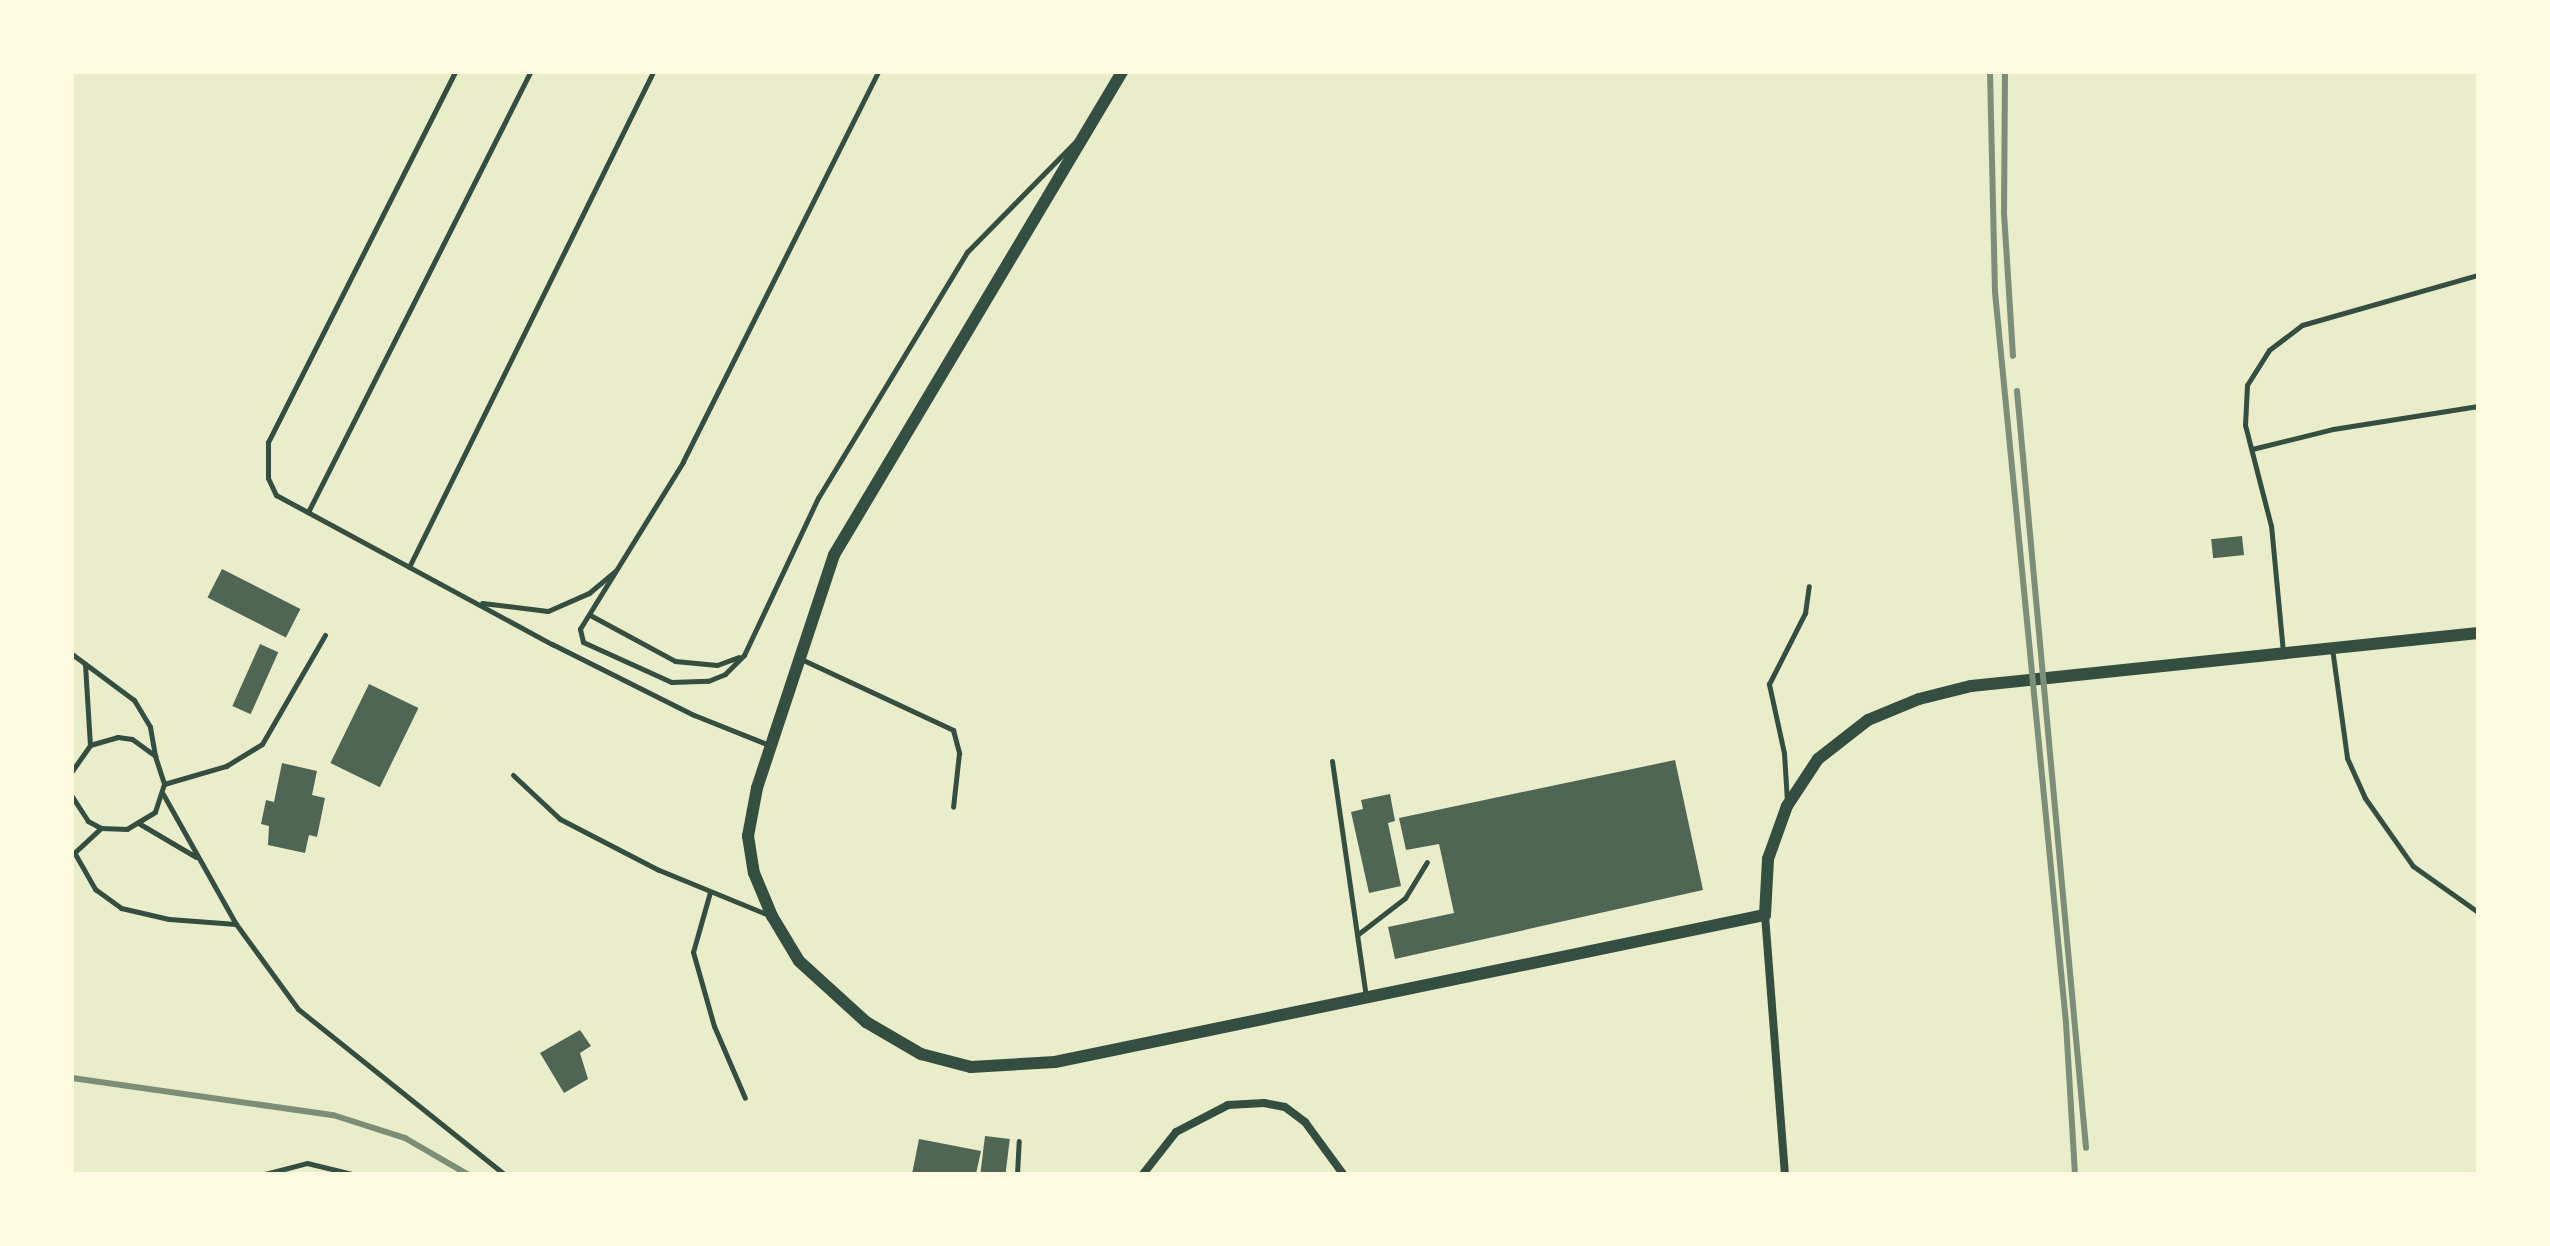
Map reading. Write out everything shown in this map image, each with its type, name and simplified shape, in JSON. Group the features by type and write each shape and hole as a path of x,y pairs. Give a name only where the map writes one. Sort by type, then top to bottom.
{"street":[{"path":"1122,72 834,555 796,657 748,836 754,873 772,916 799,961 866,1022 921,1054 971,1067 1055,1062 1765,915"},
{"path":"1785,1174 1765,915 1768,859 1787,806 1818,759 1868,720 1919,699 1971,686 2478,633"},
{"path":"1143,1174 1156,1151 1185,1127 1228,1105 1264,1103 1285,1107 1305,1122 1343,1174"}],"lane":[{"path":"455,72 268,442 267,469 276,495 694,715 771,745"},
{"path":"308,512 530,72"},
{"path":"409,567 653,72"},
{"path":"878,72 683,462 580,629 583,642 671,682 708,681 725,674 744,655 818,498 967,252 1051,161 1089,131"},
{"path":"2283,653 2271,526 2245,425 2247,385 2269,350 2302,325 2478,275"},
{"path":"2252,449 2333,429 2478,406"},
{"path":"473,601 548,611 589,593 619,568"},
{"path":"1787,806 1784,753 1769,684 1805,613 1809,586"},
{"path":"590,615 675,661 717,665 744,655"},
{"path":"164,784 226,766 262,744 325,635"},
{"path":"2332,648 2347,758 2365,798 2413,866 2478,912"},
{"path":"72,654 134,700 150,727 164,784 163,794 140,824"},
{"path":"796,657 953,730 959,753 953,807"},
{"path":"85,663 90,745"},
{"path":"72,771 79,755 90,745 118,737 132,739 155,756"},
{"path":"72,753 79,755"},
{"path":"1332,761 1366,997"},
{"path":"513,775 560,819 710,892 772,916"},
{"path":"163,794 236,924 298,1009 332,1041 504,1174"},
{"path":"72,796 78,810 101,828"},
{"path":"72,817 78,810"},
{"path":"197,858 140,824 101,828 73,853 95,889 121,908 169,919 236,924"},
{"path":"1357,935 1405,898 1427,862"},
{"path":"710,892 693,952 714,1026 745,1098"},
{"path":"1017,1174 1019,1141"},
{"path":"265,1174 307,1163 352,1174"}],"building":[{"path":"2242,536 2244,555 2213,558 2211,539"},
{"path":"222,569 300,609 286,637 207,598"},
{"path":"260,644 278,652 251,714 232,706"},
{"path":"369,684 418,708 380,787 330,763"},
{"path":"1675,760 1703,890 1395,959 1388,927 1454,913 1439,844 1406,850 1399,818"},
{"path":"282,763 317,771 312,795 325,798 317,837 309,835 305,853 268,845 269,826 261,824 266,800 274,802"},
{"path":"1390,794 1395,821 1388,823 1401,886 1369,893 1351,812 1363,809 1361,800"},
{"path":"580,1030 591,1046 580,1053 588,1079 564,1093 540,1053"},
{"path":"985,1136 1010,1139 1006,1174 980,1174"},
{"path":"919,1139 981,1151 976,1174 912,1174"}],"railway":[{"path":"1990,72 1995,292 2066,1023 2075,1174"},
{"path":"2005,72 2004,213 2013,356"},
{"path":"2017,391 2086,1148"},
{"path":"72,1078 333,1115 405,1138 467,1174"}]}
